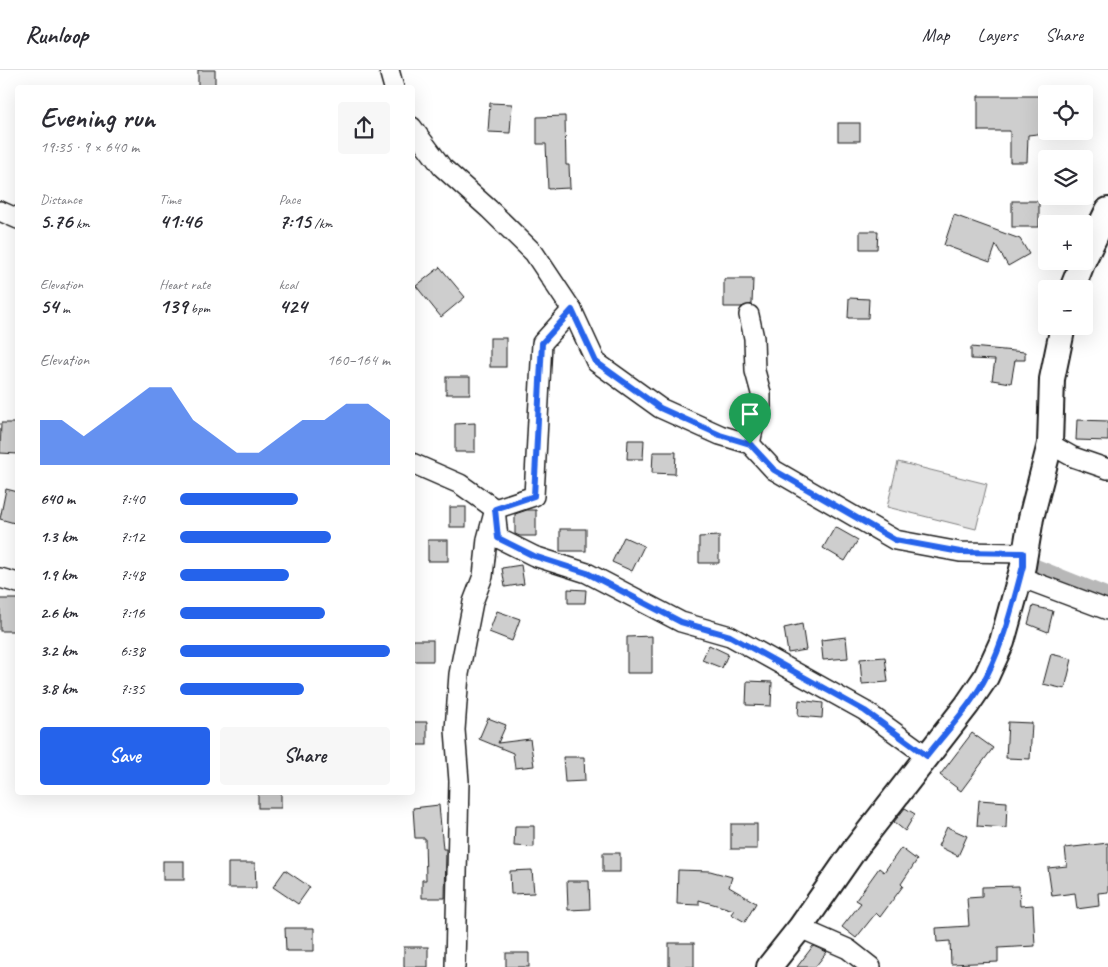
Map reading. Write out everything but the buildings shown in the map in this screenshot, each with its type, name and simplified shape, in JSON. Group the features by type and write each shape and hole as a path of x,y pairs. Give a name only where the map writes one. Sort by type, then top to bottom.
{"main road":[{"path":"1093,240 1108,210"},
{"path":"769,967 800,928 855,849 967,705 986,677 1002,642 1020,577 1023,553 1050,444 1052,379 1061,335"}],"street":[{"path":"389,70 393,85"},
{"path":"415,131 442,167 534,253 572,310 596,362 660,408 720,435 750,444 774,470 895,540 960,552 1023,553"},
{"path":"0,211 15,218"},
{"path":"495,509 534,496 542,343 572,310"},
{"path":"749,316 754,338 755,371 761,393 761,406 755,420 750,444"},
{"path":"1050,444 1073,457 1108,469"},
{"path":"415,464 460,484 495,509 498,538 534,556 587,573 681,622 730,636 865,711 927,756"},
{"path":"455,967 459,781 455,730 460,674 495,509"},
{"path":"1020,577 1108,610"},
{"path":"0,578 15,582"},
{"path":"800,928 848,949 871,967"}],"shaded area":[{"path":"898,462 987,484 976,529 887,507"}],"waterway":[{"path":"1033,566 1108,596"}],"route":[{"path":"572,310 596,362 660,408 720,435 750,444 774,470 895,540 960,552 1023,553 1023,566 1002,642 986,677 967,705 927,756 865,711 730,636 681,622 587,573 534,556 498,538 495,509 534,496 542,343 572,310"}]}
